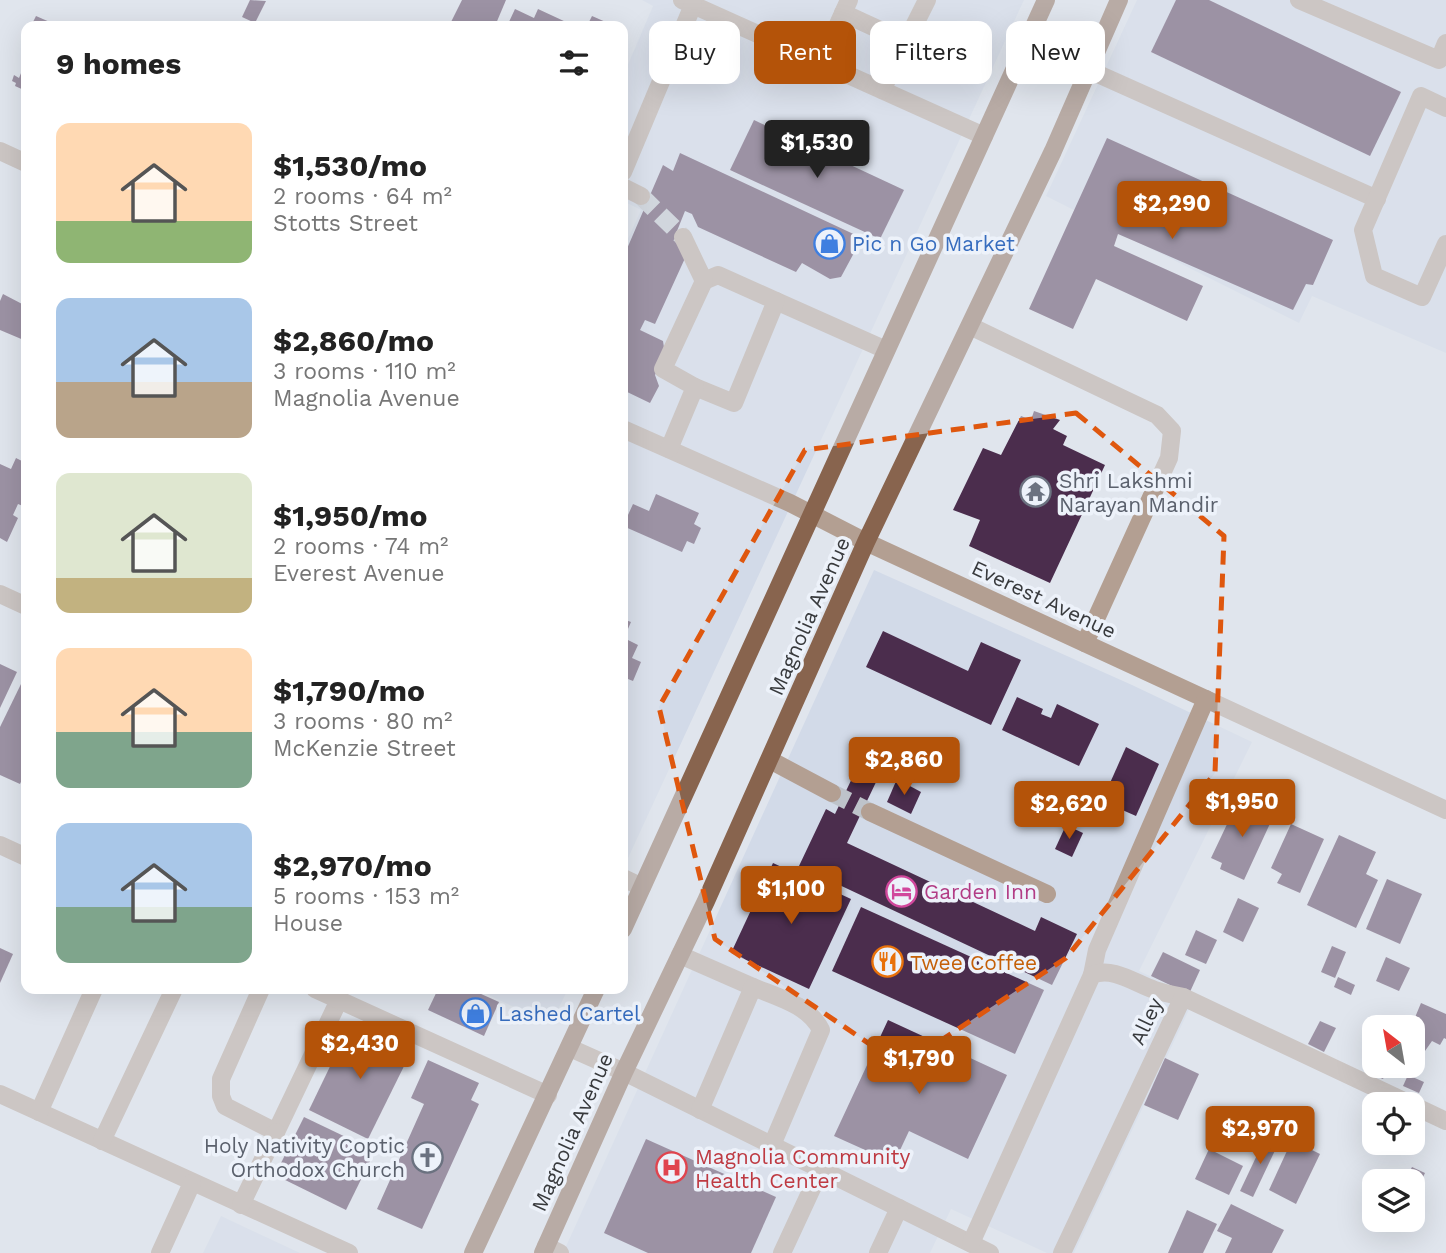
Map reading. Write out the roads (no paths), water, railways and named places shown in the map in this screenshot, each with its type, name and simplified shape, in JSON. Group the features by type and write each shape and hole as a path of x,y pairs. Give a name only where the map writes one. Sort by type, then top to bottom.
{"main road":[{"name":"Magnolia Avenue","path":"628,918 1045,0"},
{"name":"Magnolia Avenue","path":"1105,32 1119,0"},
{"name":"Magnolia Avenue","path":"550,1251 624,1072 770,760 866,542 1053,151 1082,84"},
{"name":"Magnolia Avenue","path":"473,1253 594,994"}],"street":[{"path":"916,21 927,0"},
{"path":"1299,0 1333,7 1439,60 1446,43"},
{"path":"628,159 688,2 754,32"},
{"path":"846,7 870,22"},
{"path":"856,78 984,136"},
{"path":"1105,78 1377,199"},
{"path":"882,90 885,84"},
{"path":"1446,108 1421,96 1363,230 1374,276 1422,297 1446,244"},
{"path":"0,151 21,161"},
{"path":"628,190 641,196"},
{"path":"683,237 704,281"},
{"path":"776,302 734,403 695,387 663,369 704,281 718,275 886,350"},
{"path":"970,326 1157,415 1172,431 1169,458 1085,643"},
{"path":"669,449 695,387"},
{"name":"Everest Avenue","path":"628,431 790,503 866,542 1446,810"},
{"path":"0,594 21,604"},
{"path":"971,1243 1092,975 1097,950 1206,699"},
{"path":"770,760 832,793"},
{"path":"870,812 1047,894"},
{"path":"0,845 21,855"},
{"path":"628,880 642,887"},
{"path":"680,955 799,1006 817,1022 821,1030 772,1145"},
{"path":"1092,975 1105,972 1183,997"},
{"path":"700,1110 753,987"},
{"path":"38,1112 92,994"},
{"path":"102,1141 172,994"},
{"path":"259,994 221,1079 220,1096 225,1106 276,1132"},
{"path":"326,994 548,1095"},
{"name":"Alley","path":"1062,1253 1183,997 1384,1092"},
{"path":"241,1205 339,1000"},
{"path":"570,1048 624,1072 990,1253"},
{"path":"0,1094 349,1253"},
{"name":"Alley","path":"1425,1111 1446,1121"},
{"path":"782,1253 821,1169"},
{"path":"160,1253 192,1183"},
{"path":"878,1253 899,1208"}],"tunnel":[{"path":"641,196 683,237"},
{"path":"832,793 870,812"}],"place":[{"name":"Pic n Go Market","path":"829,243"},
{"name":"Shri Lakshmi Narayan Mandir","path":"1036,492"},
{"name":"Garden Inn","path":"901,891"},
{"name":"Twee Coffee","path":"887,962"},
{"name":"Lashed Cartel","path":"475,1013"},
{"name":"Holy Nativity Coptic Orthodox Church","path":"428,1157"},
{"name":"Magnolia Community Health Center","path":"672,1168"}]}
